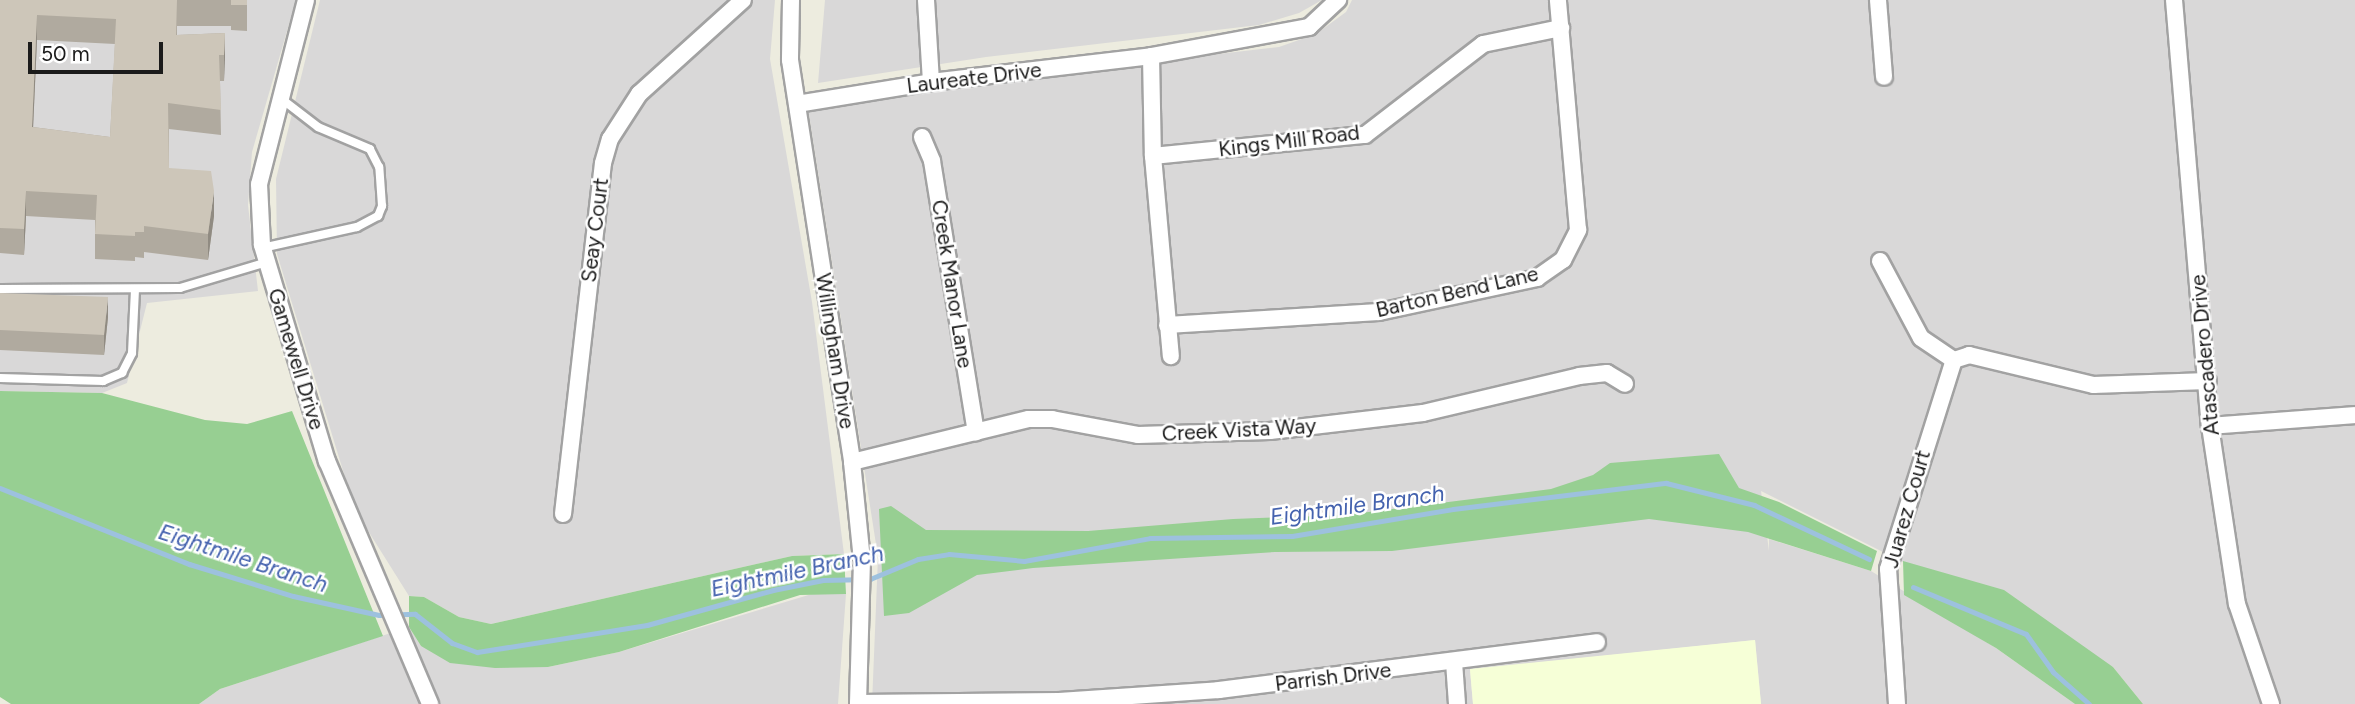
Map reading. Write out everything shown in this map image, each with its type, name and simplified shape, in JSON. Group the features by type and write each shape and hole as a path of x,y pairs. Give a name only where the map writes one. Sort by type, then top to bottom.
{"street":[{"name":"Gamewell Drive","path":"306,0 283,100 259,184 265,255 327,461 383,600 430,704"},
{"name":"Seay Court","path":"563,514 603,163 610,139 639,94 743,0"},
{"name":"Willingham Drive","path":"791,0 790,60 852,462 862,560 858,704"},
{"path":"926,0 931,82"},
{"name":"Laureate Drive","path":"797,104 931,82 1151,56 1309,27 1338,0"},
{"name":"Barton Bend Lane","path":"1167,325 1379,312 1537,278 1563,260 1577,230 1558,0"},
{"path":"1878,0 1884,77"},
{"name":"Atascadero Drive","path":"2174,0 2210,426 2237,604 2272,704"},
{"name":"Kings Mill Road","path":"1153,156 1365,135 1483,44 1561,28"},
{"path":"1151,56 1153,156 1171,356"},
{"name":"Creek Manor Lane","path":"922,137 932,161 976,432"},
{"path":"1880,261 1921,338 1954,360 1969,355 2093,385 2208,381"},
{"name":"Juarez Court","path":"1897,704 1888,569 1954,360"},
{"name":"Creek Vista Way","path":"852,462 1029,419 1052,419 1138,435 1270,431 1423,413 1579,376 1606,373 1625,384"},
{"path":"2210,426 2355,415"},
{"name":"Parrish Drive","path":"858,704 1220,697 1597,642"},
{"path":"1454,662 1457,704"}],"lane":[{"path":"0,289 180,288 265,255 357,227 378,216 382,206 379,167 370,149 318,127 283,100"},
{"path":"0,378 103,381 122,373 132,353 135,290"}],"shaded area":[{"path":"0,0 296,0 252,152 248,205 258,291 147,303 127,383 102,393 0,391"},
{"path":"320,0 775,0 770,59 812,302 844,554 792,556 491,624 459,617 424,597 409,596 355,510 277,254 276,179"},
{"path":"825,0 1322,0 1299,13 1259,25 986,57 818,83"},
{"path":"1352,0 2355,0 2355,704 2143,704 2113,667 1761,491 1769,551 1769,539 1871,571 1996,648 2075,704 1761,704 1755,640 1470,670 1473,704 872,704 878,557 808,108 960,84 1279,47 1316,34 1346,12"},
{"path":"822,591 846,594 838,704 199,704 220,689 409,627 421,646 548,667 619,652"},
{"path":"1755,640 1761,704 1473,704 1470,669"}],"green space":[{"path":"0,391 102,393 205,420 247,424 292,411 383,636 220,689 199,704 11,704 0,697"},
{"path":"1719,454 1739,488 1779,502 1877,551 1871,571 1748,532 1649,519 1392,551 1275,552 1033,568 977,575 909,613 884,616 879,509 891,506 926,530 1088,531 1233,519 1345,515 1551,489 1593,475 1610,463"},
{"path":"844,554 846,594 800,595 619,652 548,667 495,668 450,663 421,646 409,627 409,596 424,597 459,617 491,624 792,556"},
{"path":"1903,561 2004,590 2113,667 2143,704 2075,704 1996,648 1904,595"}],"building":[{"path":"0,0 177,0 176,35 225,33 224,55 219,55 221,110 168,103 169,168 211,171 214,191 208,234 144,226 144,232 135,232 135,236 95,234 97,195 26,191 24,229 0,228","holes":["37,15 116,19 110,137 32,127"]},
{"path":"231,0 247,0 247,5 231,5"},
{"path":"0,293 108,297 104,335 0,330"}],"waterway":[{"name":"Eightmile Branch","path":"0,488 189,564 293,596 379,615 415,614 452,643 477,652 647,625 773,590 823,580 870,579 918,559 949,554 1024,561 1150,538 1292,536 1453,509 1666,483 1754,505 1869,559"},
{"name":"Eightmile Branch","path":"1913,587 2026,634 2053,672 2089,704"}]}
